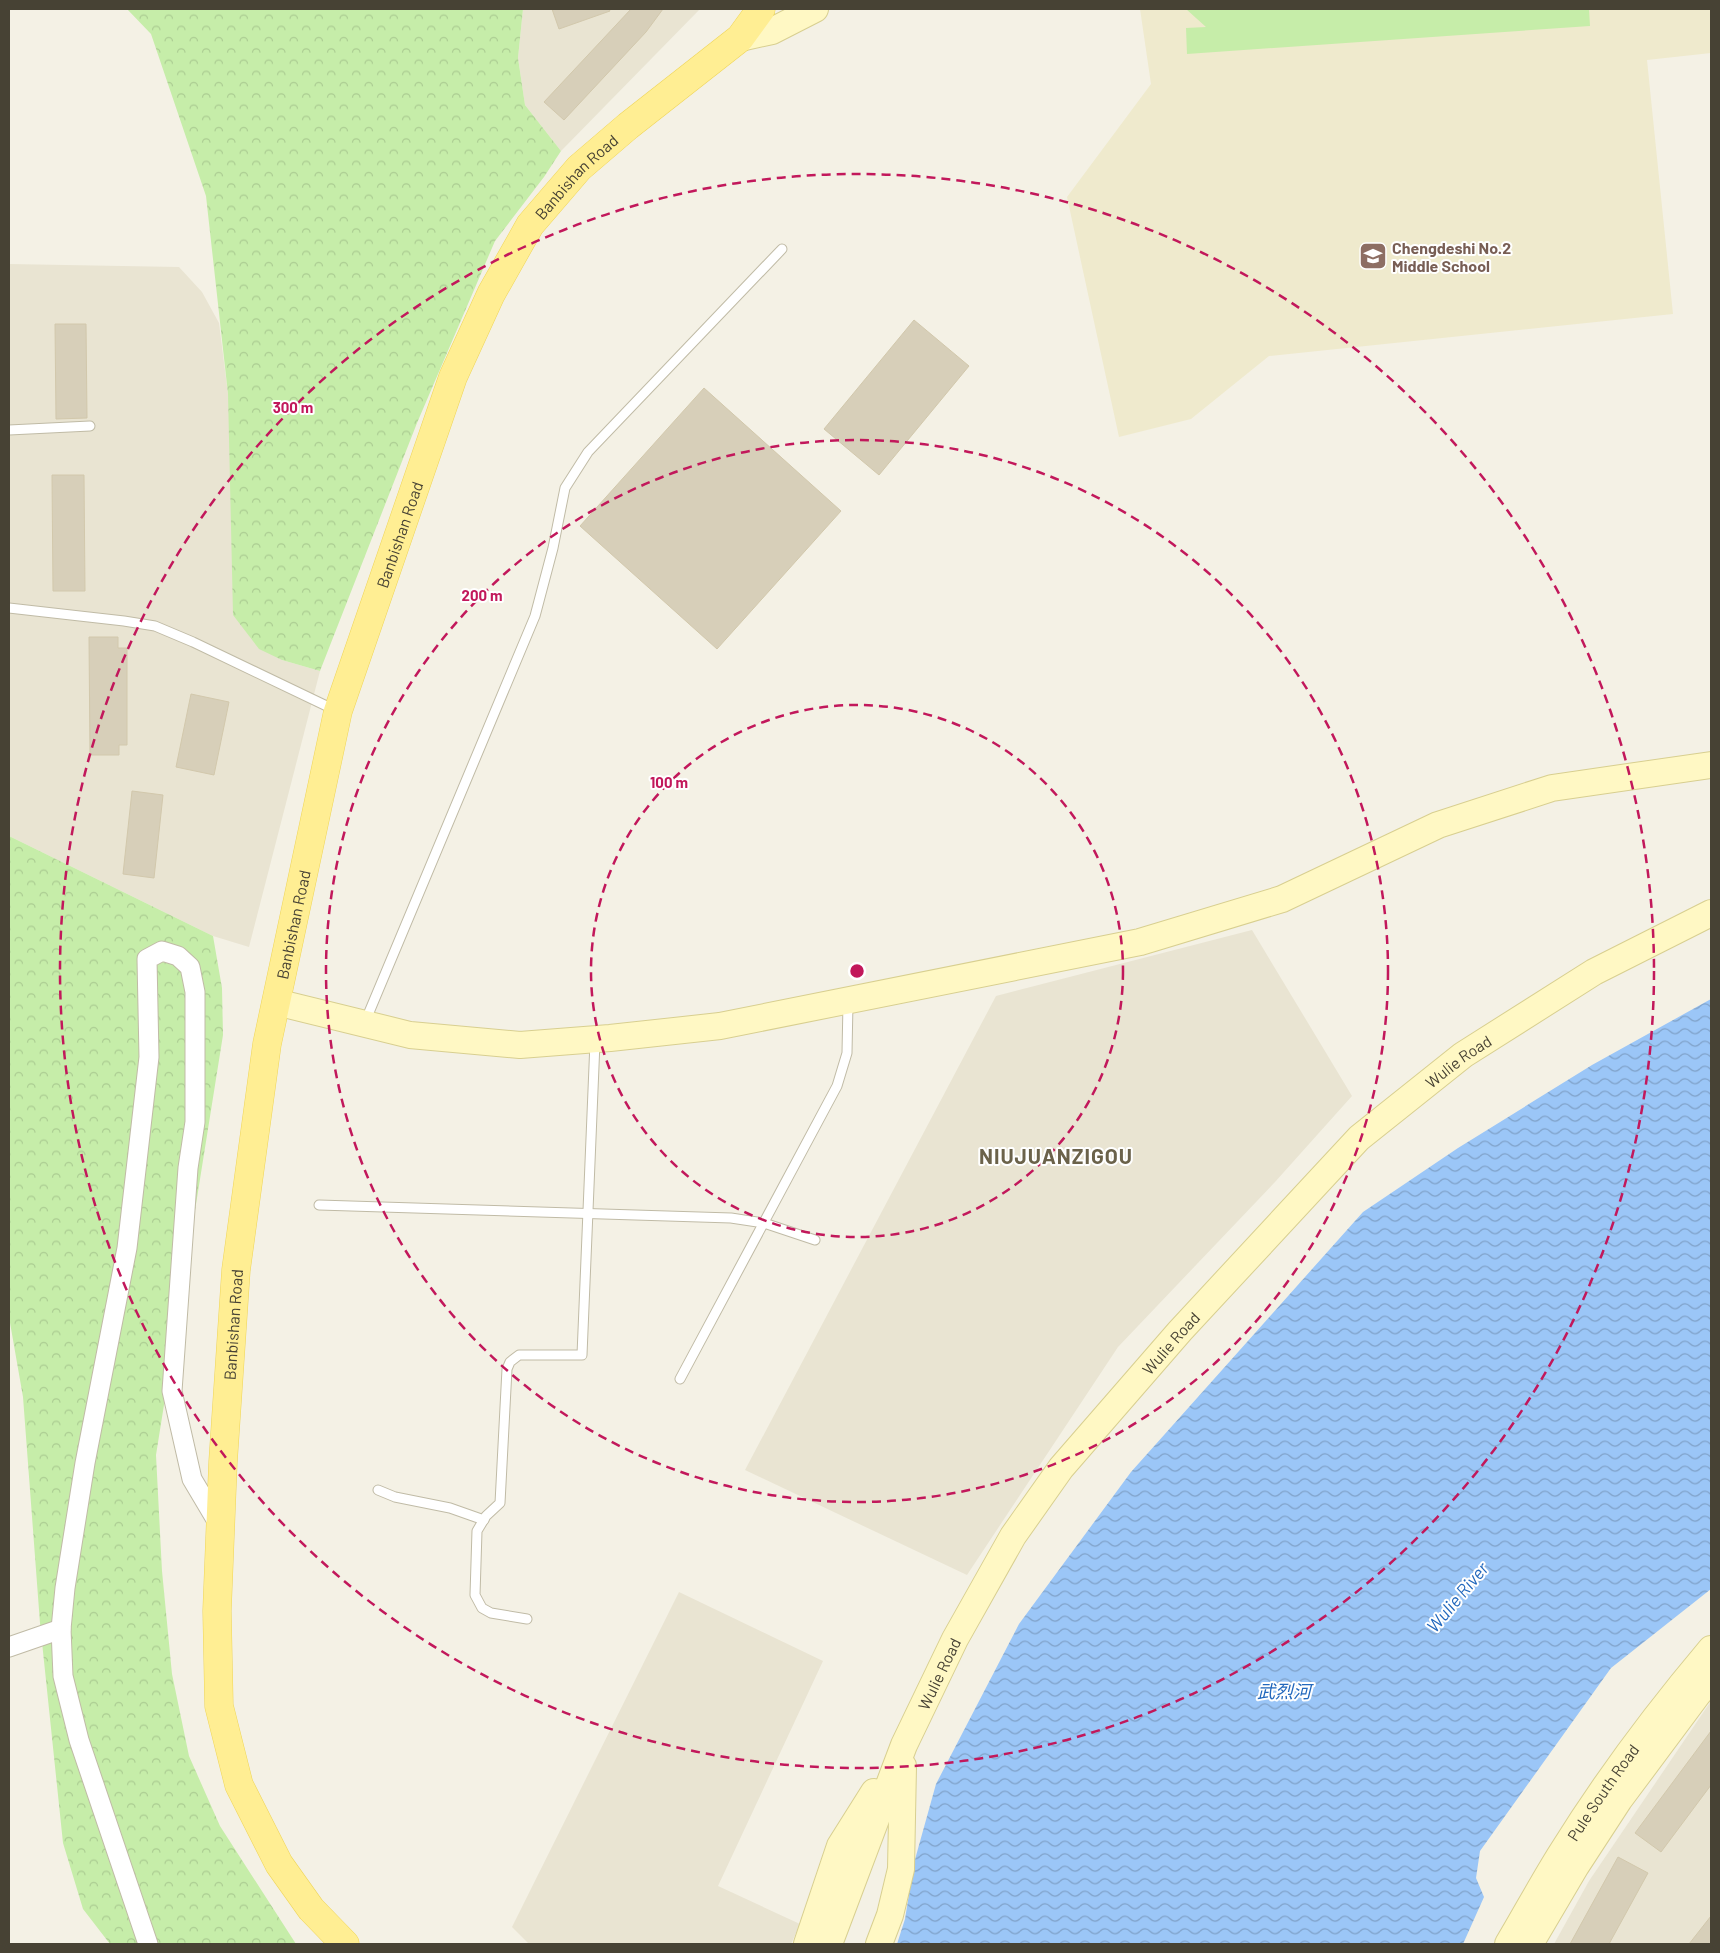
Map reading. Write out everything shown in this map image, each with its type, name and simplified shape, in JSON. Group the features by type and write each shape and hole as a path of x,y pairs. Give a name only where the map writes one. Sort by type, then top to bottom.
{"main road":[{"name":"Banbishan Road","path":"345,1944 311,1909 279,1864 239,1785 219,1706 217,1612 223,1462 236,1270 268,1044 338,711 453,377 491,294 530,224 579,168 628,126 740,38 761,9"},
{"path":"740,38 772,30 816,9"},
{"path":"276,1002 410,1035 520,1045 720,1026 1140,942 1282,899 1438,825 1552,788 1711,765"},
{"name":"Wulie Road","path":"829,1944 904,1745 955,1639 1013,1536 1061,1468 1180,1331 1359,1138 1479,1045 1594,972 1711,913"},
{"name":"Pule South Road","path":"1508,1944 1562,1852 1607,1786 1682,1684 1711,1649"},
{"name":"Pule South Road","path":"1530,1944 1576,1866 1619,1800 1711,1679"},
{"path":"807,1944 840,1846 904,1745"},
{"path":"879,1944 890,1915 901,1869 904,1745"}],"street":[{"path":"148,1944 79,1740 63,1676 61,1629 65,1588 85,1463 127,1248 149,1057 147,959 162,951 178,956 190,967 195,992 195,1122 188,1168 172,1391 192,1479 220,1527"},
{"path":"9,1647 61,1629"}],"lane":[{"path":"364,1024 535,616 553,548 565,488 588,452 782,249"},
{"path":"9,430 90,426"},
{"path":"9,608 156,626 338,711"},
{"path":"680,1379 837,1086 847,1052 848,1000"},
{"path":"526,1619 491,1613 482,1608 475,1594 477,1531 484,1520 500,1504 507,1369 510,1362 519,1355 582,1355 595,1039"},
{"path":"319,1205 731,1218 764,1222 815,1240"},
{"path":"378,1490 395,1497 450,1508 484,1520"}],"shaded area":[{"path":"523,9 700,9 561,151 525,105 518,58"},
{"name":"Chengdeshi No.2 Middle School","path":"1140,9 1711,9 1711,53 1647,60 1673,314 1269,356 1191,419 1119,437 1067,197 1151,84"},
{"path":"9,264 179,267 202,292 219,323 228,394 282,660 320,671 249,947 213,936 9,836"},
{"path":"1252,930 1352,1096 1275,1182 1118,1347 967,1575 745,1470 996,996"},
{"path":"679,1592 823,1661 718,1886 800,1924 791,1944 529,1944 512,1927"},
{"path":"1711,1701 1711,1944 1554,1944 1589,1881"}],"green space":[{"path":"127,9 523,9 518,58 525,105 561,151 544,177 495,241 417,423 320,671 282,660 259,649 233,615 228,394 206,196 151,34"},
{"path":"1186,9 1589,9 1590,26 1187,54 1186,28 1206,27"},
{"path":"9,836 213,936 222,988 223,1035 156,1455 162,1571 172,1674 189,1756 220,1826 296,1944 110,1944 83,1909 63,1843 40,1623 23,1397 9,1317"}],"water":[{"name":"武烈河","path":"1711,999 1711,1589 1611,1668 1480,1851 1476,1878 1484,1897 1463,1944 897,1944 905,1919 914,1863 936,1784 1019,1624 1131,1472 1363,1212 1458,1148 1592,1065"}],"building":[{"path":"552,9 609,9 610,11 559,29"},
{"path":"631,9 663,9 646,32 564,120 544,102"},
{"path":"914,320 969,366 879,475 824,429"},
{"path":"55,324 86,324 87,418 56,419"},
{"path":"704,388 841,511 717,649 580,526"},
{"path":"52,475 84,475 85,591 53,591"},
{"path":"89,637 118,637 118,648 127,648 127,745 119,745 119,755 90,755"},
{"path":"191,694 229,702 214,775 176,767"},
{"path":"132,791 163,795 154,878 123,874"},
{"path":"1711,1731 1711,1785 1661,1852 1635,1833"},
{"path":"1618,1857 1648,1873 1609,1944 1570,1944"},
{"path":"1711,1916 1711,1944 1689,1944"}],"place":[{"name":"Chengdeshi No.2 Middle School","path":"1373,256"}],"district":[{"name":"NIUJUANZIGOU","path":"1056,1155"}],"water label":[{"name":"Wulie River","path":"1457,1597"}]}
